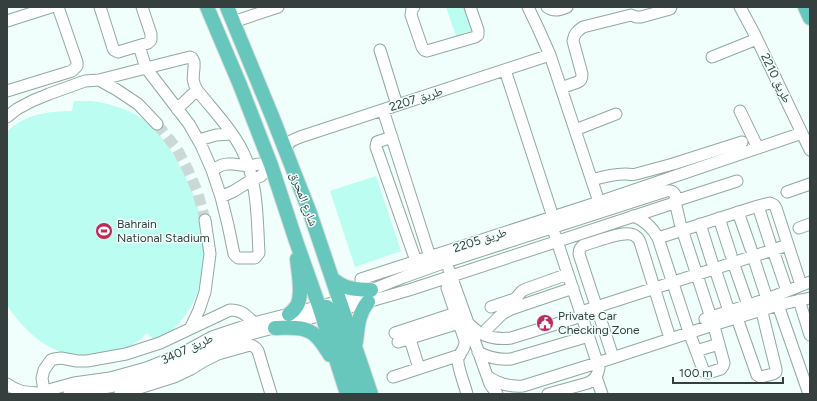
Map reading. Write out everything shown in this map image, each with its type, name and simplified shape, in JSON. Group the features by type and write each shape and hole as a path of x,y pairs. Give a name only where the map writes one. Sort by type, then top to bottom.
{"main road":[{"name":"شارع المحرق","path":"207,7 240,85 271,165 296,241 331,308 355,346 371,394"},
{"name":"شارع المحرق","path":"226,7 285,148 333,279 331,308 337,365 347,394"},
{"path":"805,7 810,18"},
{"path":"285,148 271,165 283,170 300,206 310,213"},
{"path":"289,314 297,307 300,292 296,241"},
{"path":"333,279 341,285 369,296 361,312 355,346"},
{"path":"331,308 360,394"},
{"path":"275,328 302,328 313,333 318,337 337,365"}],"street":[{"path":"7,22 51,7"},
{"path":"7,91 74,70 77,66 58,7"},
{"path":"100,7 114,50 120,52 148,43 152,38 142,7"},
{"path":"233,22 258,10 278,7"},
{"path":"414,7 411,15 422,47 427,51 478,35 478,30 470,7"},
{"path":"528,7 550,55 599,202"},
{"path":"547,7 552,10 567,7"},
{"path":"561,88 580,81 582,78 573,41 574,36 579,29 632,15 641,17 670,9 671,7"},
{"name":"طريق 2210","path":"740,7 810,150"},
{"path":"712,57 757,39"},
{"path":"7,117 25,105 49,94 85,81 99,80 146,68 190,57 192,58 194,62 193,77 197,90 232,134 242,150 253,179 259,253 255,258 238,258 234,254 228,225 212,170 199,140 178,109 146,68 137,46"},
{"path":"380,50 398,106"},
{"name":"طريق 2207","path":"285,148 291,141 300,137 550,55"},
{"path":"505,70 553,222 557,241 589,336 598,368 598,373 593,381 548,394"},
{"path":"99,80 138,104 157,124"},
{"path":"178,109 197,90"},
{"path":"383,110 430,257"},
{"path":"740,111 758,148"},
{"path":"575,130 616,114"},
{"path":"199,140 216,135 232,134"},
{"name":"طريق 2205","path":"361,280 416,261 553,222 599,202 802,134"},
{"path":"392,137 379,142 376,144 376,147 416,261"},
{"path":"592,180 601,177 636,174 742,142"},
{"path":"212,170 227,164 248,166 258,164 271,165"},
{"path":"220,197 234,191 253,179 262,176 271,165"},
{"path":"331,308 369,296 409,290 451,277 737,181"},
{"path":"787,192 810,184"},
{"path":"369,296 404,277 553,222 671,190 676,196 675,201 682,230 719,344 724,365 721,369 708,373 704,372 658,238 648,224 633,216"},
{"path":"658,238 768,202 774,205 788,245 806,283 786,289 764,308"},
{"path":"758,206 786,289"},
{"path":"700,224 733,315 757,375 761,378 773,374 776,370 752,252 738,212"},
{"path":"719,218 747,302"},
{"path":"190,329 206,292 210,254 205,220"},
{"path":"799,228 810,224"},
{"path":"611,351 579,254 579,250 584,245 621,234 635,235 640,242 668,332"},
{"path":"397,338 443,322 461,319 487,336 499,339 512,338 581,314 596,307 697,274 752,252 771,247 788,245"},
{"path":"446,262 461,319 465,344 458,364 468,394"},
{"path":"491,307 515,299 526,288 568,274"},
{"path":"404,277 409,283 409,290"},
{"path":"482,334 502,314 511,309 573,288"},
{"path":"596,359 611,351 640,345 668,332 713,324 733,315 810,298"},
{"path":"799,300 810,335"},
{"path":"747,302 764,308 783,319"},
{"path":"733,315 747,302"},
{"path":"778,305 809,394"},
{"name":"طريق 3407","path":"38,393 74,383 110,378 146,368 176,366 212,337 254,323 289,314 331,308"},
{"name":"طريق 3407","path":"69,394 133,381 176,366 224,341 275,328 331,308"},
{"path":"7,384 15,390 38,393 44,370 51,360 62,358 87,361 126,354 160,343 230,310 244,312 254,323"},
{"path":"461,319 478,352 490,384 497,394"},
{"path":"487,376 504,385 523,386 596,359 688,329"},
{"path":"408,334 420,368"},
{"path":"478,352 488,357 500,360 511,359 589,336"},
{"path":"696,351 719,344"},
{"path":"120,394 176,366 247,345 254,346 258,351 271,394"},
{"path":"393,377 460,355"},
{"path":"596,377 602,394"}],"green space":[{"path":"446,7 466,7 473,30 456,36"},
{"name":"Bahrain National Stadium","path":"74,101 90,101 118,107 139,116 157,132 168,145 177,160 193,193 200,215 204,247 201,283 190,307 177,326 156,342 147,333 130,346 97,357 70,354 49,346 30,333 7,305 7,132 21,121 29,117 46,113 72,111"},
{"path":"376,176 401,251 355,267 330,191"}],"tunnel":[{"path":"157,124 177,149 188,170 198,193 205,220"}],"place":[{"name":"Bahrain National Stadium","path":"104,231"},
{"name":"Private Car Checking Zone","path":"545,323"}]}
